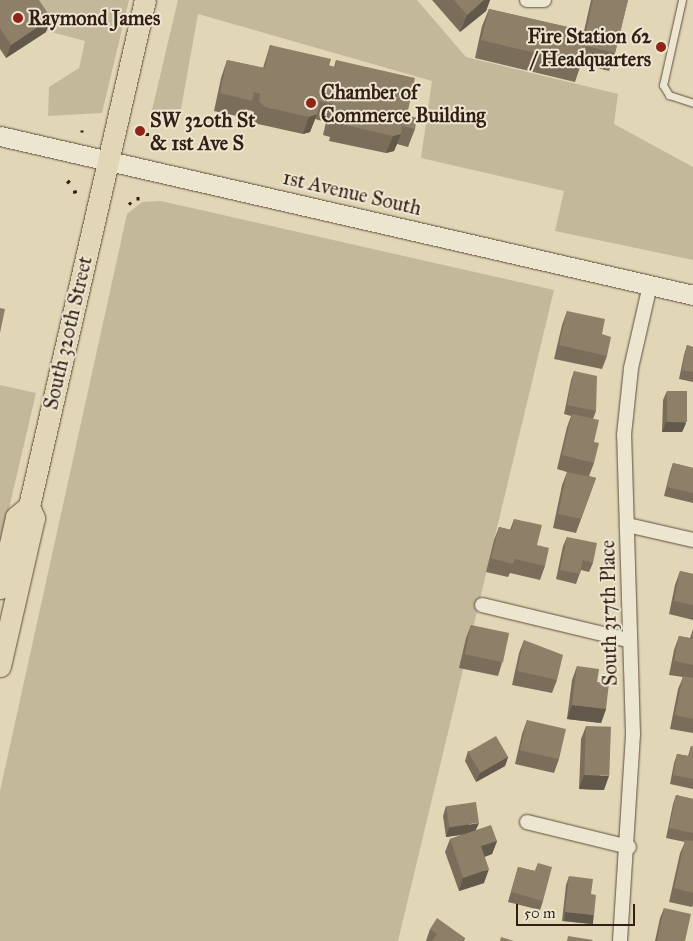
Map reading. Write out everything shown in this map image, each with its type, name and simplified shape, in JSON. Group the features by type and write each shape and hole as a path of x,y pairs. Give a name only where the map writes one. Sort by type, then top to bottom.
{"main road":[{"name":"South 320th Street","path":"0,666 34,518 29,506 106,160 145,0"},
{"name":"1st Avenue South","path":"0,136 693,295"},
{"name":"South 320th Street","path":"0,588 16,517 29,506"}],"street":[{"path":"527,0 544,0"},
{"name":"South 317th Place","path":"620,941 629,847 633,734 628,640 624,435 631,368 650,285"},
{"path":"626,525 693,540"},
{"path":"482,605 628,640"},
{"path":"527,822 629,847"}],"lane":[{"path":"682,0 663,85 669,95 693,103"}],"shaded area":[{"path":"26,0 129,0 102,113 48,116 49,87 79,68 85,41 44,30"},
{"path":"178,0 417,0 466,57 618,94 614,124 693,167 693,260 555,231 564,191 421,158 432,81 198,14 181,109 152,110"},
{"path":"161,201 554,290 398,941 0,941 0,791 127,214 142,202"},
{"path":"0,385 36,393 0,547"}],"building":[{"name":"Raymond James","path":"0,0 39,0 51,18 11,45 0,28"},
{"path":"454,0 484,0 467,15"},
{"path":"593,0 628,0 615,53 586,46 581,64 481,40 489,9 586,31"},
{"name":"Chamber of Commerce Building","path":"270,45 331,59 329,66 335,67 336,60 415,78 407,115 417,118 415,129 402,126 401,134 393,136 336,123 337,119 330,117 333,104 320,101 317,114 309,117 265,107 259,101 260,94 254,92 252,101 220,93 227,60 265,68"},
{"path":"0,308 5,309 0,333"},
{"path":"567,311 605,319 602,334 611,337 607,356 559,345"},
{"path":"687,345 693,347 693,372 682,370"},
{"path":"574,371 597,376 596,411 567,405"},
{"path":"667,391 687,391 687,422 667,422"},
{"path":"572,414 599,420 594,442 599,443 594,463 562,455"},
{"path":"673,463 693,468 693,493 667,487"},
{"path":"567,472 596,478 581,519 558,514"},
{"path":"514,519 542,525 537,545 549,548 545,566 515,559 513,564 491,558 499,527 512,530"},
{"path":"567,537 597,543 593,563 583,560 580,574 560,570"},
{"path":"680,571 693,574 693,605 674,601"},
{"path":"471,625 509,633 503,662 465,654"},
{"path":"693,632 693,665 674,661 679,636 692,639"},
{"path":"524,640 563,655 557,680 517,671"},
{"path":"577,666 599,669 597,682 609,683 606,709 572,705"},
{"path":"683,676 693,678 693,719 675,715"},
{"path":"527,720 566,729 559,759 520,750"},
{"path":"586,726 611,727 609,776 584,775"},
{"path":"496,736 508,757 480,773 468,752"},
{"path":"691,746 693,746 693,779 673,775 677,754 689,756"},
{"path":"676,795 693,799 693,833 669,828"},
{"path":"476,802 479,823 449,827 446,806"},
{"path":"491,825 497,841 481,846 489,869 463,878 450,839"},
{"path":"685,840 693,841 693,893 674,888"},
{"path":"538,863 552,867 543,901 511,892 518,867 535,871"},
{"path":"569,876 593,879 591,894 596,895 594,915 565,912"},
{"path":"664,908 691,914 685,941 657,941"},
{"path":"437,918 465,938 462,941 432,941 437,934 430,929"},
{"path":"568,936 593,940 567,941"},
{"path":"501,937 514,941 500,941"}],"place":[{"name":"Raymond James","path":"18,18"},
{"name":"Fire Station 62 / Headquarters","path":"661,47"},
{"name":"Chamber of Commerce Building","path":"311,103"},
{"name":"SW 320th St & 1st Ave S","path":"140,131"}]}
